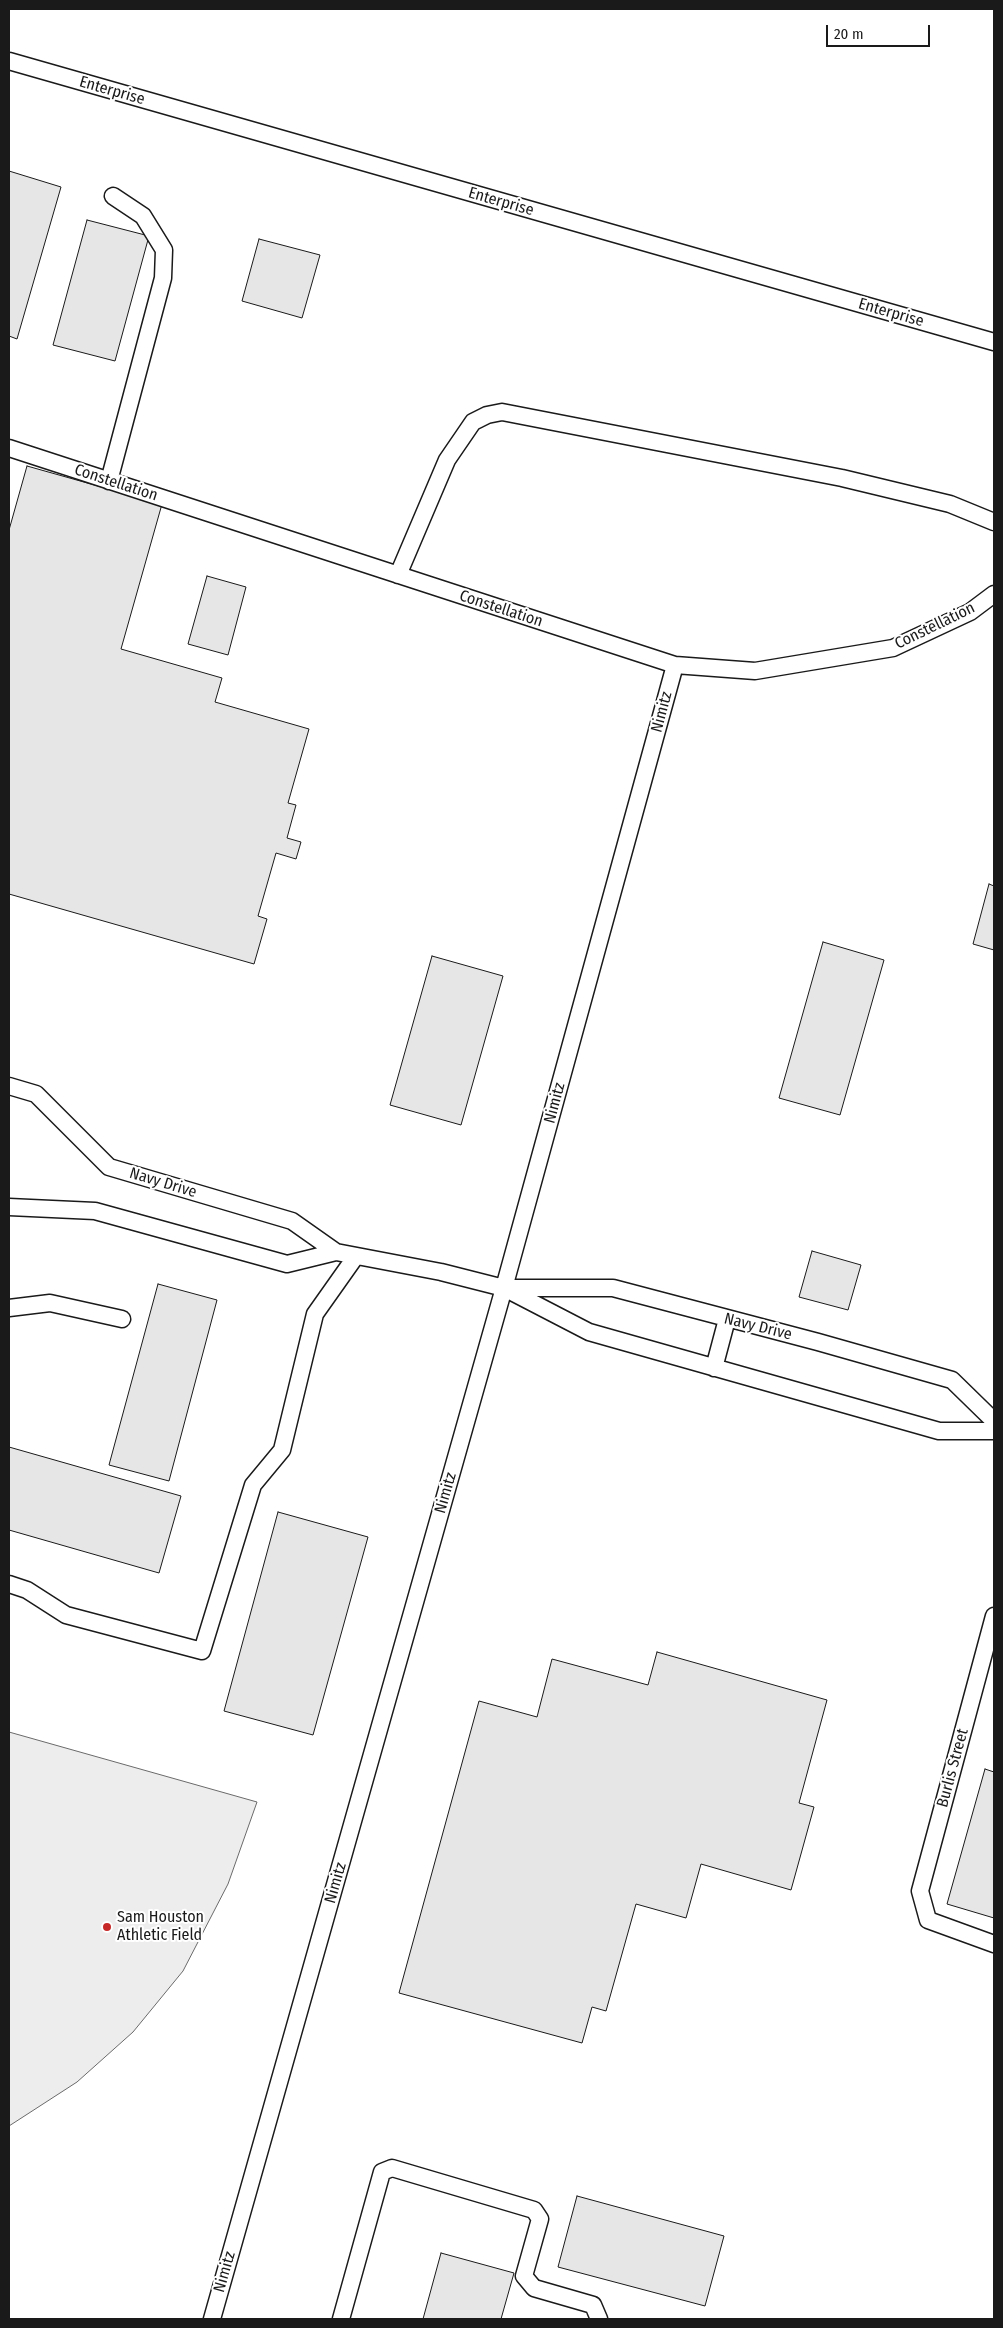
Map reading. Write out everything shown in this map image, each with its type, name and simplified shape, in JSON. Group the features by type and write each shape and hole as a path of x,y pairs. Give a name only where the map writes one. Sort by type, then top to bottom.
{"lane":[{"name":"Enterprise","path":"9,62 994,342"},
{"path":"109,481 163,278 164,250 143,216 113,196"},
{"path":"398,575 447,460 473,422 502,412 842,478 950,504 994,522"},
{"name":"Constellation","path":"9,448 675,665 754,671 892,648 970,612 994,594"},
{"name":"Nimitz","path":"212,2319 504,1288 675,665"},
{"name":"Navy Drive","path":"9,1086 36,1094 110,1168 292,1221 336,1252 504,1288 613,1288 818,1342 952,1380 994,1420"},
{"name":"Navy Drive","path":"9,1207 95,1211 287,1264 336,1252"},
{"path":"9,1584 27,1590 66,1616 202,1652 253,1484 282,1450 315,1314 356,1256"},
{"name":"Navy Drive","path":"504,1288 589,1332 939,1431 994,1431"},
{"path":"9,1308 50,1303 122,1319"},
{"path":"714,1368 727,1319"},
{"name":"Burlis Street","path":"994,1616 920,1891 928,1920 994,1944"},
{"path":"341,2319 382,2172 392,2168 534,2210 540,2219 524,2276 534,2288 593,2305 599,2319"}],"shaded area":[{"name":"Sam Houston Athletic Field","path":"9,1732 257,1802 228,1884 183,1971 133,2032 77,2082 9,2126"}],"building":[{"path":"9,171 61,187 17,339 9,336"},
{"path":"87,220 149,236 115,361 53,345"},
{"path":"259,239 320,255 302,318 242,301"},
{"path":"27,466 162,504 121,649 222,678 215,702 309,729 288,803 296,805 287,838 301,842 296,859 276,853 258,916 267,919 254,964 9,894 9,530"},
{"path":"207,576 246,587 228,655 188,644"},
{"path":"989,884 994,886 994,950 973,944"},
{"path":"823,942 884,960 840,1115 779,1098"},
{"path":"432,956 503,976 461,1125 390,1105"},
{"path":"812,1251 861,1265 848,1310 799,1297"},
{"path":"158,1284 217,1300 169,1481 109,1465"},
{"path":"9,1447 181,1496 159,1573 9,1530"},
{"path":"278,1512 368,1537 313,1735 224,1711"},
{"path":"657,1652 827,1700 799,1803 814,1807 791,1890 701,1864 686,1918 636,1904 606,2011 592,2007 582,2043 399,1993 479,1701 537,1717 552,1659 648,1685"},
{"path":"985,1769 994,1772 994,1918 947,1904"},
{"path":"577,2196 724,2236 705,2306 558,2267"},
{"path":"441,2253 514,2273 501,2319 423,2319"}],"place":[{"name":"Sam Houston Athletic Field","path":"107,1927"}]}
